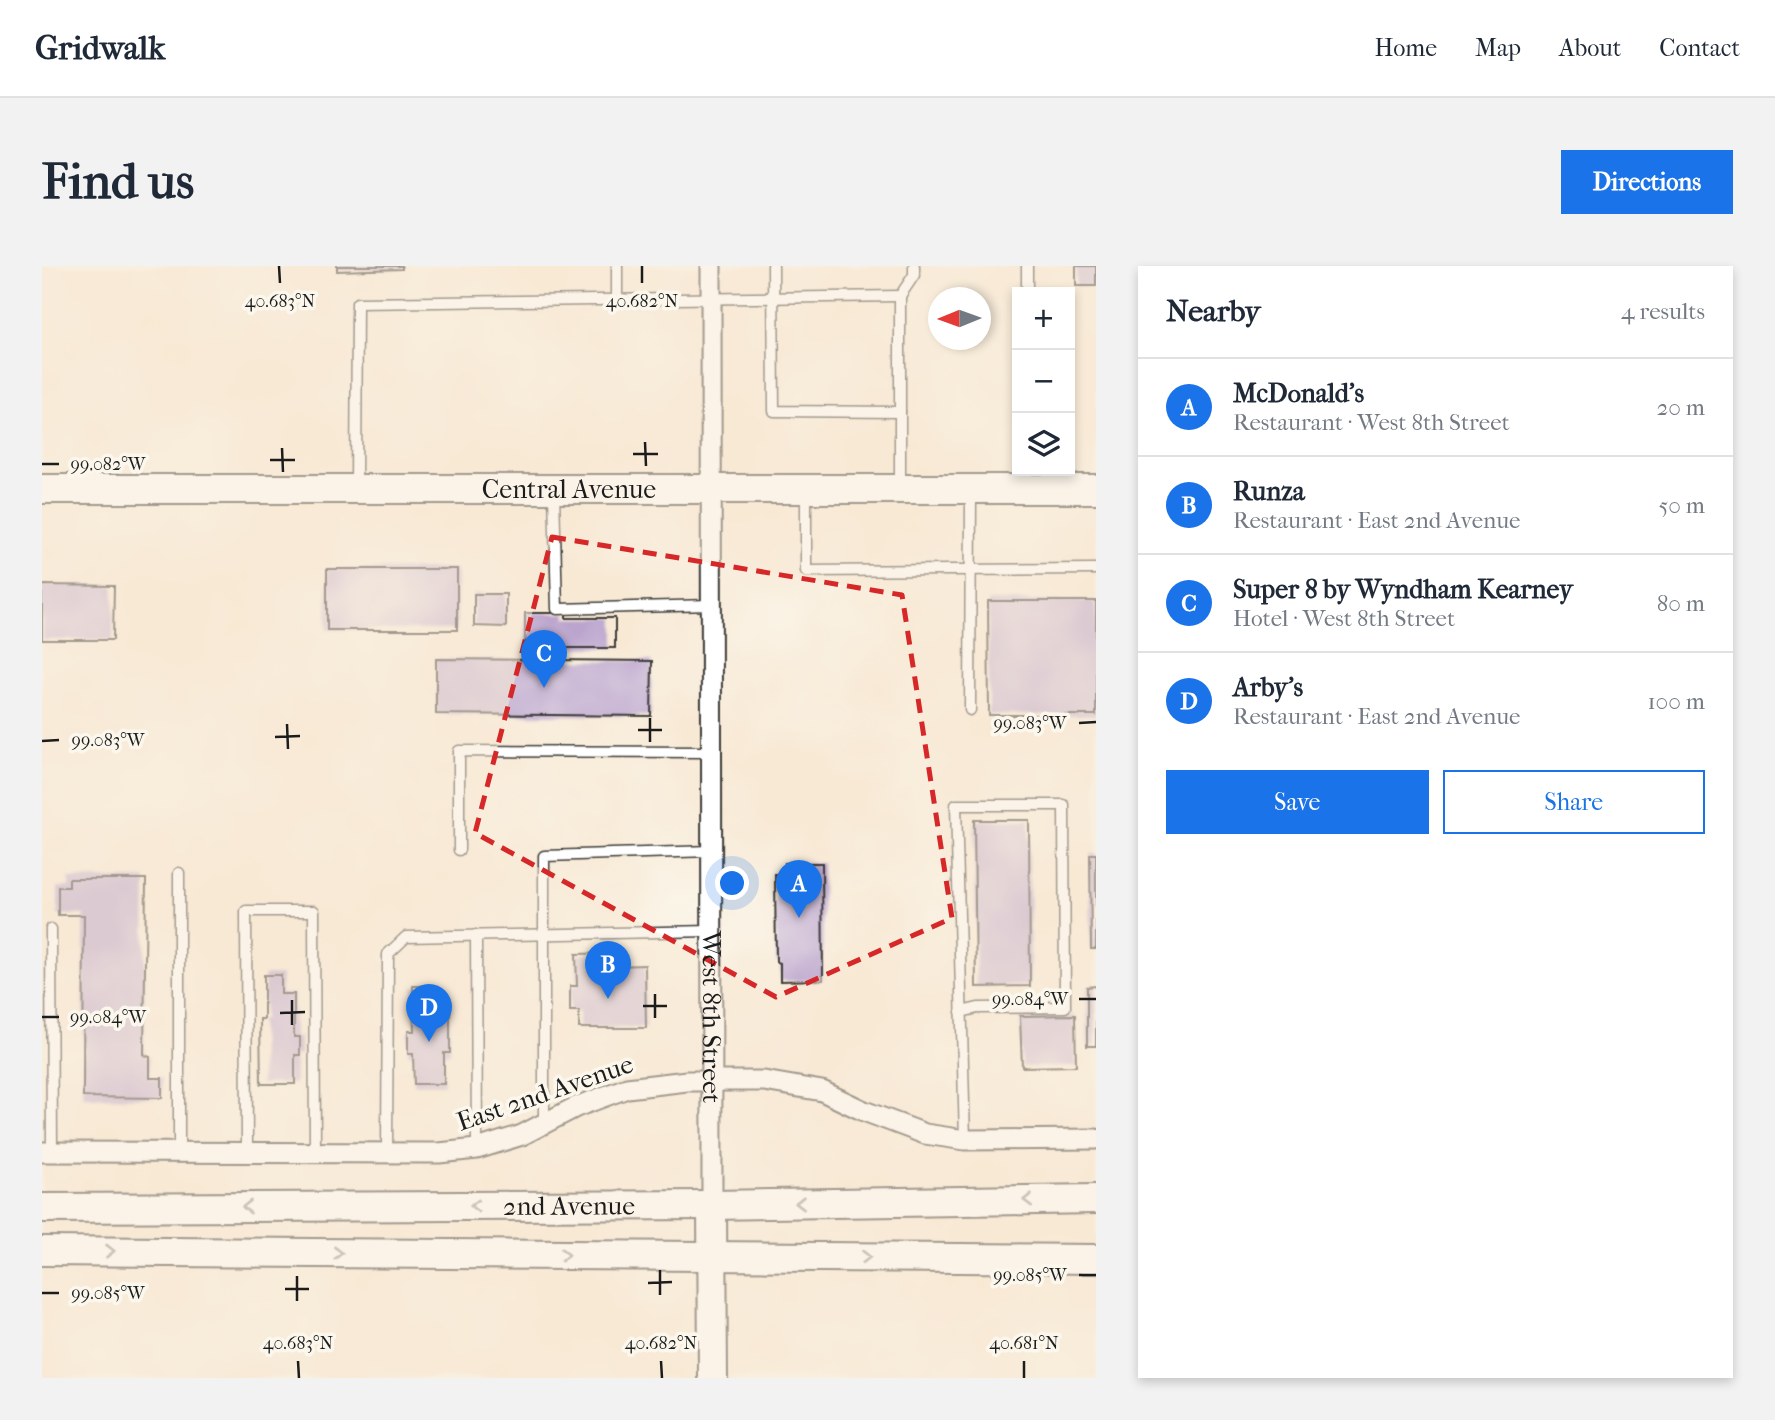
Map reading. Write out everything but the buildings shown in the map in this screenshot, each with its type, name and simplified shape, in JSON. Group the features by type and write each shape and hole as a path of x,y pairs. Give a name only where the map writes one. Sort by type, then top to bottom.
{"main road":[{"name":"Central Avenue","path":"42,489 971,488 1027,480 1096,489"},
{"name":"2nd Avenue","path":"42,1208 712,1205 1096,1199"},
{"name":"West 8th Street","path":"712,1205 713,1378"},
{"name":"2nd Avenue","path":"42,1251 1096,1259"}],"street":[{"name":"West 8th Street","path":"711,266 712,1205"},
{"name":"East 2nd Avenue","path":"47,1152 439,1153 477,1149 522,1135 576,1107 627,1088 712,1081 764,1081 822,1091 864,1111 925,1133 965,1140 1096,1139"}],"lane":[{"path":"617,266 617,300"},
{"path":"773,266 774,411 900,412"},
{"path":"900,488 900,296 914,275 914,266"},
{"path":"1027,266 1027,287"},
{"path":"356,488 357,303 900,296"},
{"path":"554,488 557,609 712,605"},
{"path":"806,488 806,571 1096,569"},
{"path":"970,710 971,488"},
{"path":"458,850 459,751 712,752"},
{"path":"961,1012 978,1008 1065,1007 1064,805 956,805 961,1012 965,1140"},
{"path":"544,1123 544,856 712,851"},
{"path":"178,1152 179,873"},
{"path":"247,1152 246,911 314,911 315,1153"},
{"path":"47,1152 51,929"},
{"path":"387,1153 388,954 406,937 712,931"},
{"path":"476,935 477,1149"}],"highlighted area":[{"path":"552,537 902,595 952,918 776,997 475,833"}],"place":[{"name":"Super 8 by Wyndham Kearney","path":"544,688"},
{"name":"McDonald's","path":"799,918"},
{"name":"Runza","path":"608,999"},
{"name":"Arby's","path":"429,1042"}]}
